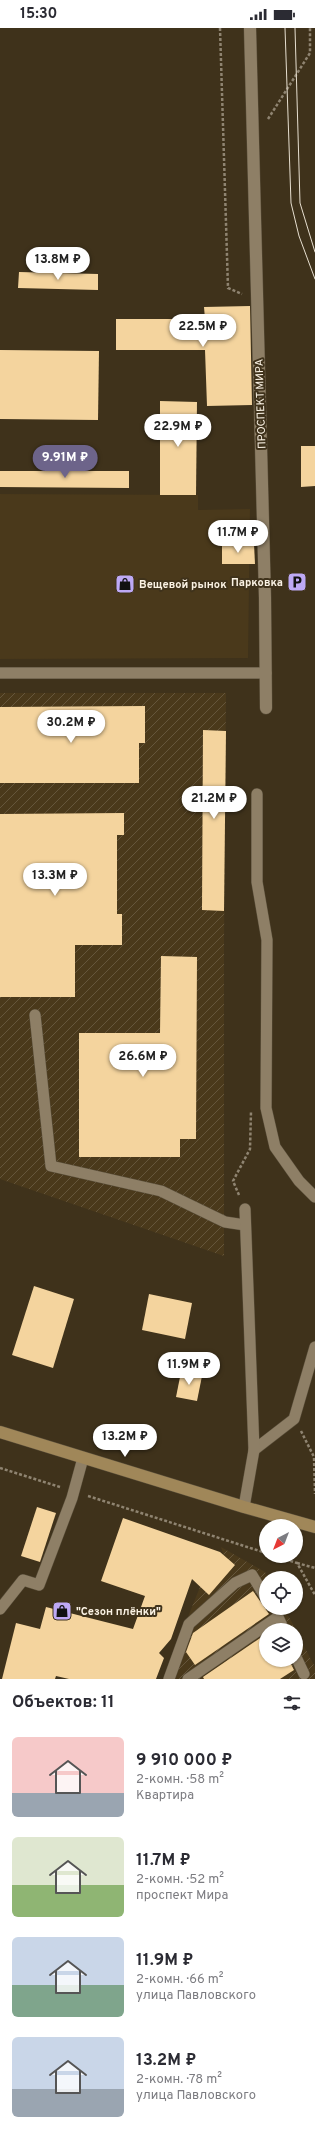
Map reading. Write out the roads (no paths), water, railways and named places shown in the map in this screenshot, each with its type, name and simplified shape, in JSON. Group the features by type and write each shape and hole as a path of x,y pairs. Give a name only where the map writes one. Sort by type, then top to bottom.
{"street":[{"name":"ПРОСПЕКТ МИРА","path":"250,28 266,708"},
{"path":"0,1432 244,1507 315,1527"}],"lane":[{"path":"0,673 266,673"},
{"path":"257,794 257,882 267,940 266,1108 275,1147 299,1181 315,1197"},
{"path":"34,1015 50,1166 161,1191 225,1222 245,1225"},
{"path":"244,1507 254,1450 245,1209"},
{"path":"254,1450 294,1419 315,1347"},
{"path":"0,1608 23,1580 40,1584 74,1492 83,1458"},
{"path":"169,1679 189,1624 235,1583 252,1575 259,1586"},
{"path":"188,1679 272,1615"},
{"path":"298,1667 301,1677"}],"tram line":[{"path":"285,28 291,203 299,236 315,279"},
{"path":"295,28 300,203 315,252"}],"place":[{"name":"Парковка","path":"297,582"},
{"name":"Вещевой рынок","path":"125,584"},
{"name":"\"Сезон плёнки\"","path":"62,1611"}]}
